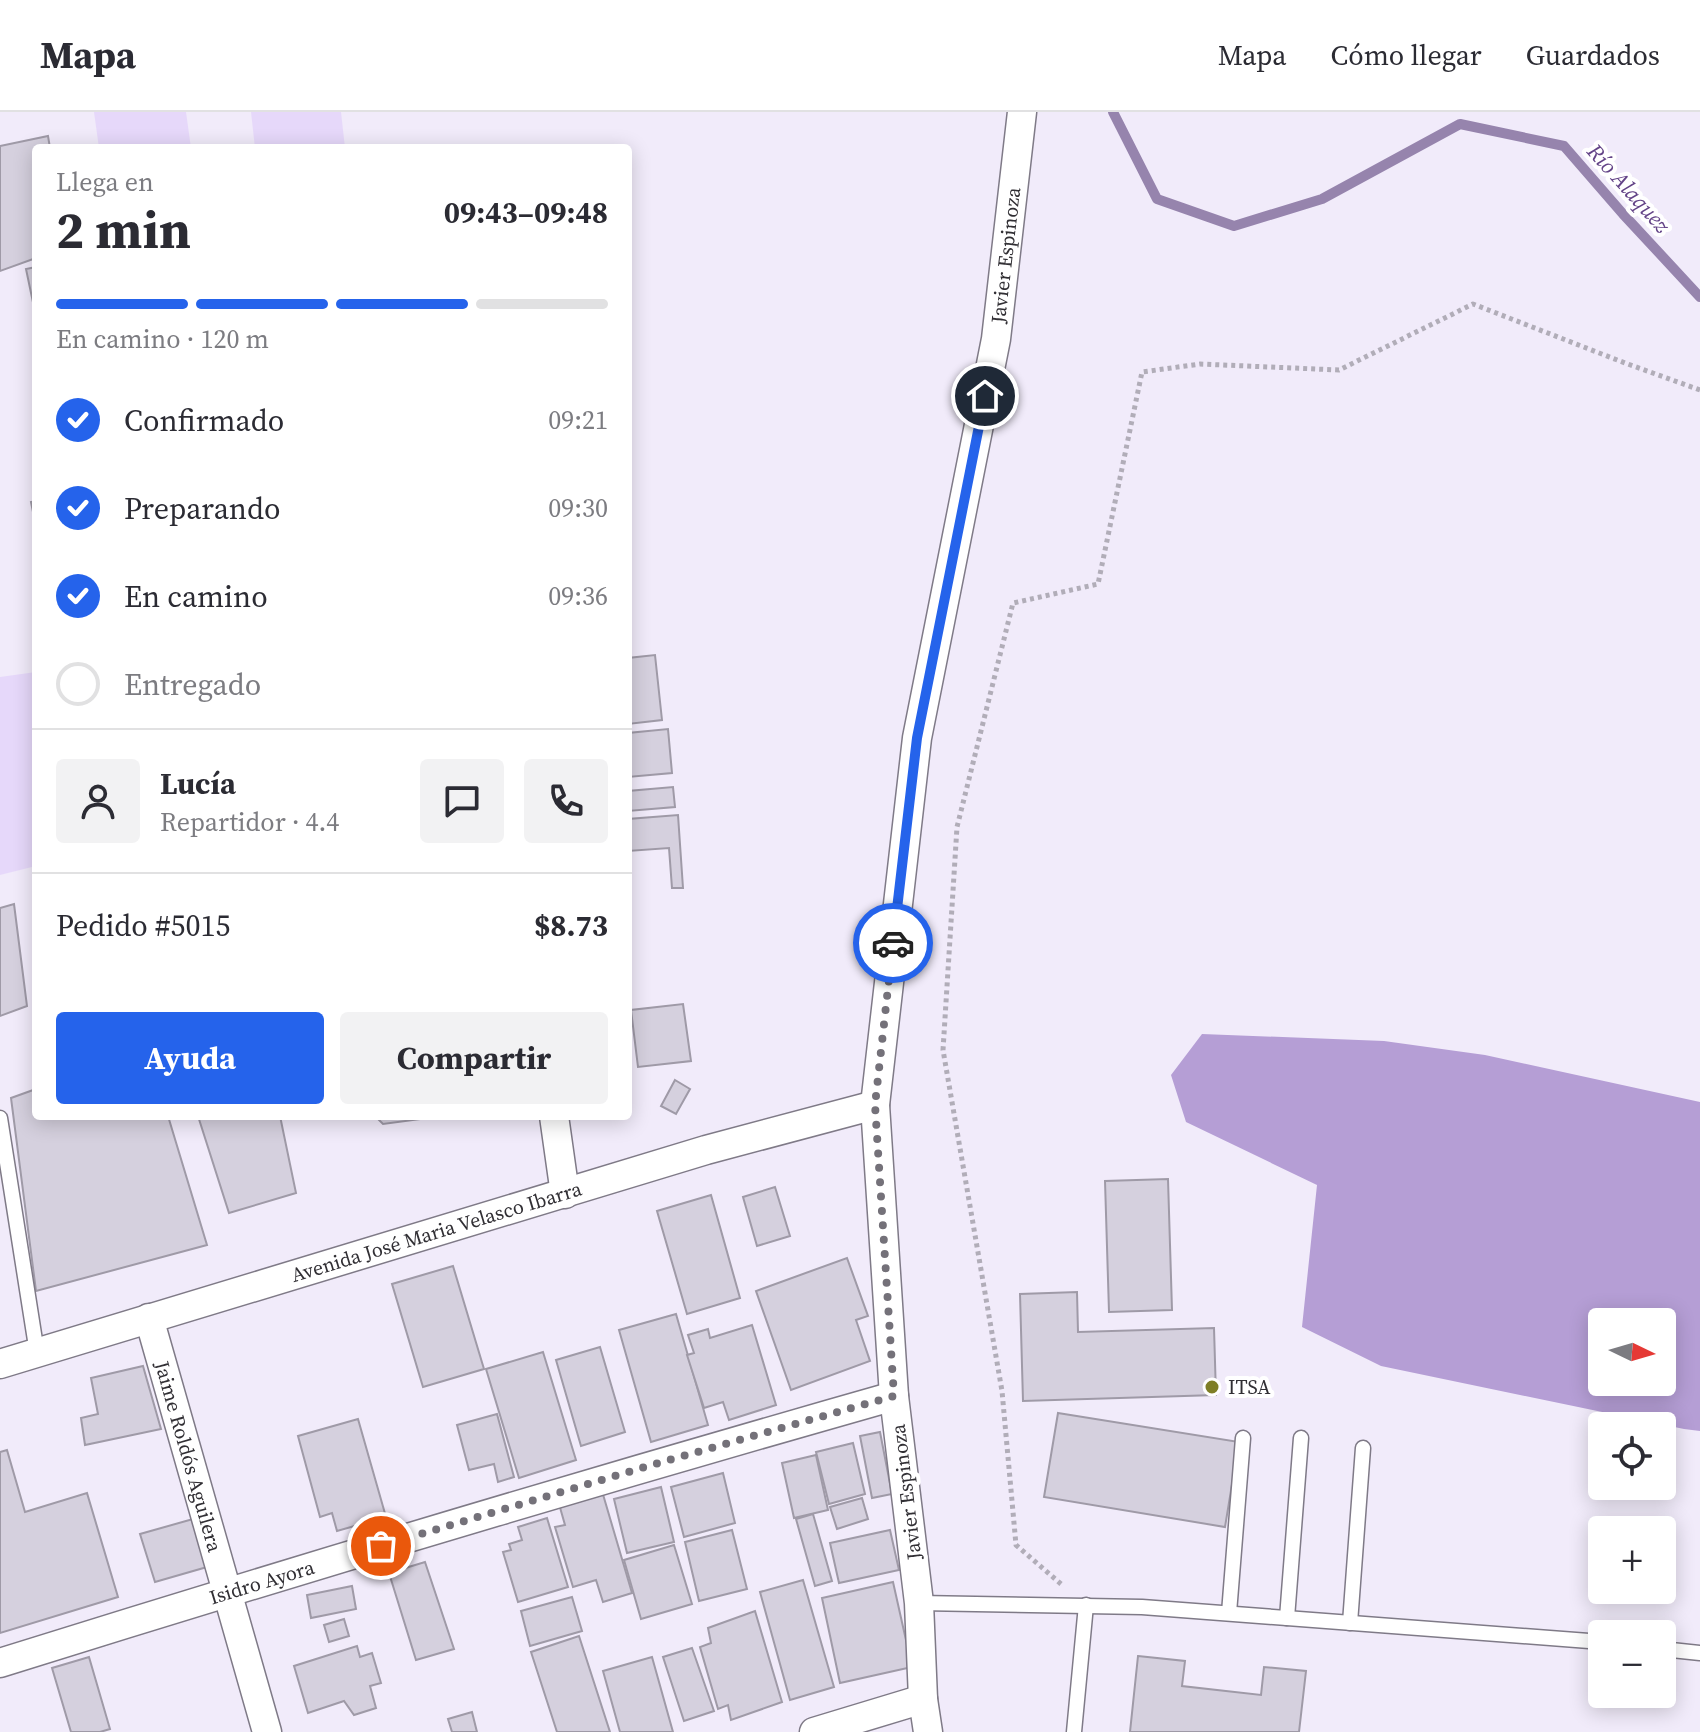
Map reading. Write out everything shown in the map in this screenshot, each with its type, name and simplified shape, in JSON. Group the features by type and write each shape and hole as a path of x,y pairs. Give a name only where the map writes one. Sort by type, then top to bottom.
{"street":[{"name":"Javier Espinoza","path":"928,1732 923,1699 919,1603 894,1396 875,1105 917,738 996,339 1022,116"},
{"name":"Avenida José Maria Velasco Ibarra","path":"0,1364 706,1150 875,1105"},
{"path":"555,1120 565,1194"},
{"name":"Jaime Roldós Aguilera","path":"149,1318 267,1732"},
{"name":"Isidro Ayora","path":"0,1663 228,1591 894,1396"},
{"path":"814,1732 923,1699"}],"lane":[{"path":"0,1118 37,1353"},
{"path":"1229,1613 1243,1438"},
{"path":"1287,1618 1301,1438"},
{"path":"1350,1623 1363,1448"},
{"path":"919,1603 1142,1607 1588,1641"},
{"path":"1074,1732 1086,1605"},
{"path":"1676,1650 1700,1653"}],"path":[{"path":"1086,1605 1016,1545 1002,1391 943,1050 957,827 1013,603 1098,584 1142,372 1200,364 1339,370 1473,304 1700,390"}],"shaded area":[{"path":"94,112 186,112 190,144 98,144"},
{"path":"251,112 341,112 345,144 255,144"},
{"path":"32,673 32,867 0,875 0,677"},
{"path":"1202,1034 1384,1041 1485,1055 1700,1102 1700,1431 1676,1427 1676,1412 1602,1412 1381,1366 1302,1327 1317,1185 1186,1122 1171,1075"}],"building":[{"path":"48,136 49,144 32,144 32,259 0,271 0,146"},
{"path":"32,268 32,298 26,269"},
{"path":"655,655 662,720 632,724 632,658"},
{"path":"668,729 672,773 632,777 632,733"},
{"path":"673,787 675,807 632,811 632,791"},
{"path":"678,815 683,888 672,888 669,848 632,851 632,819"},
{"path":"14,904 27,1006 0,1016 0,908"},
{"path":"683,1004 691,1061 638,1067 632,1010"},
{"path":"675,1080 690,1089 676,1114 661,1106"},
{"path":"32,1090 32,1120 169,1120 207,1245 36,1291 11,1098"},
{"path":"199,1120 281,1120 296,1193 229,1213"},
{"path":"379,1120 413,1120 383,1124"},
{"path":"1168,1179 1172,1310 1109,1312 1105,1181"},
{"path":"775,1187 790,1236 757,1246 743,1197"},
{"path":"711,1195 740,1298 687,1314 657,1211"},
{"path":"847,1258 868,1316 856,1320 870,1361 791,1390 756,1291"},
{"path":"453,1266 484,1369 423,1387 392,1284"},
{"path":"1077,1292 1078,1332 1214,1328 1216,1395 1023,1401 1020,1294"},
{"path":"676,1314 708,1425 651,1442 619,1330"},
{"path":"752,1325 776,1405 729,1420 723,1402 704,1408 687,1355 694,1353 688,1335 708,1329 710,1338"},
{"path":"600,1347 625,1432 581,1446 556,1360"},
{"path":"543,1352 576,1460 519,1478 486,1369"},
{"path":"143,1366 161,1429 85,1445 81,1418 98,1414 91,1378"},
{"path":"1058,1413 1239,1442 1225,1527 1044,1497"},
{"path":"497,1414 514,1477 498,1482 494,1464 469,1470 457,1425"},
{"path":"358,1419 386,1517 337,1531 332,1513 320,1517 298,1436"},
{"path":"880,1432 892,1494 872,1498 860,1436"},
{"path":"853,1443 865,1494 829,1504 816,1452"},
{"path":"7,1450 25,1512 87,1493 118,1597 0,1633 0,1452"},
{"path":"816,1455 828,1510 794,1518 782,1463"},
{"path":"723,1473 735,1523 684,1537 671,1487"},
{"path":"661,1487 674,1542 627,1553 614,1499"},
{"path":"602,1491 632,1593 603,1602 596,1580 573,1587 555,1527 565,1525 559,1504"},
{"path":"862,1498 868,1519 837,1529 830,1507"},
{"path":"813,1514 832,1581 815,1586 796,1519"},
{"path":"547,1518 568,1587 518,1602 503,1552 511,1550 509,1544 522,1540 518,1527"},
{"path":"193,1519 207,1567 155,1582 140,1534"},
{"path":"732,1530 747,1589 699,1601 685,1542"},
{"path":"890,1530 899,1570 839,1583 830,1543"},
{"path":"674,1545 692,1604 641,1619 624,1560"},
{"path":"425,1562 454,1649 416,1660 389,1573"},
{"path":"803,1580 834,1687 790,1700 760,1592"},
{"path":"893,1582 912,1667 840,1683 822,1598"},
{"path":"352,1586 356,1609 311,1618 307,1595"},
{"path":"572,1597 582,1631 530,1646 521,1611"},
{"path":"755,1611 782,1702 731,1720 728,1705 718,1709 700,1647 711,1643 708,1628"},
{"path":"344,1619 349,1636 329,1642 324,1625"},
{"path":"579,1636 610,1732 557,1732 531,1652"},
{"path":"357,1646 360,1657 372,1653 381,1683 370,1686 376,1708 354,1715 344,1701 308,1713 294,1666"},
{"path":"692,1648 714,1711 684,1721 663,1657"},
{"path":"1138,1656 1185,1661 1182,1686 1261,1695 1264,1667 1306,1671 1299,1732 1130,1732"},
{"path":"89,1657 110,1729 71,1732 52,1668"},
{"path":"652,1657 673,1732 620,1732 603,1671"},
{"path":"472,1712 477,1732 452,1732 448,1719"}],"waterway":[{"name":"Río Alaquez","path":"1113,112 1157,199 1234,226 1322,199 1460,124 1564,146 1700,297"}],"way so far":[{"path":"381,1546 894,1396 875,1105 893,943"}],"place":[{"name":"ITSA","path":"1212,1387"}],"route":[{"path":"893,943 917,738 985,396"}]}
